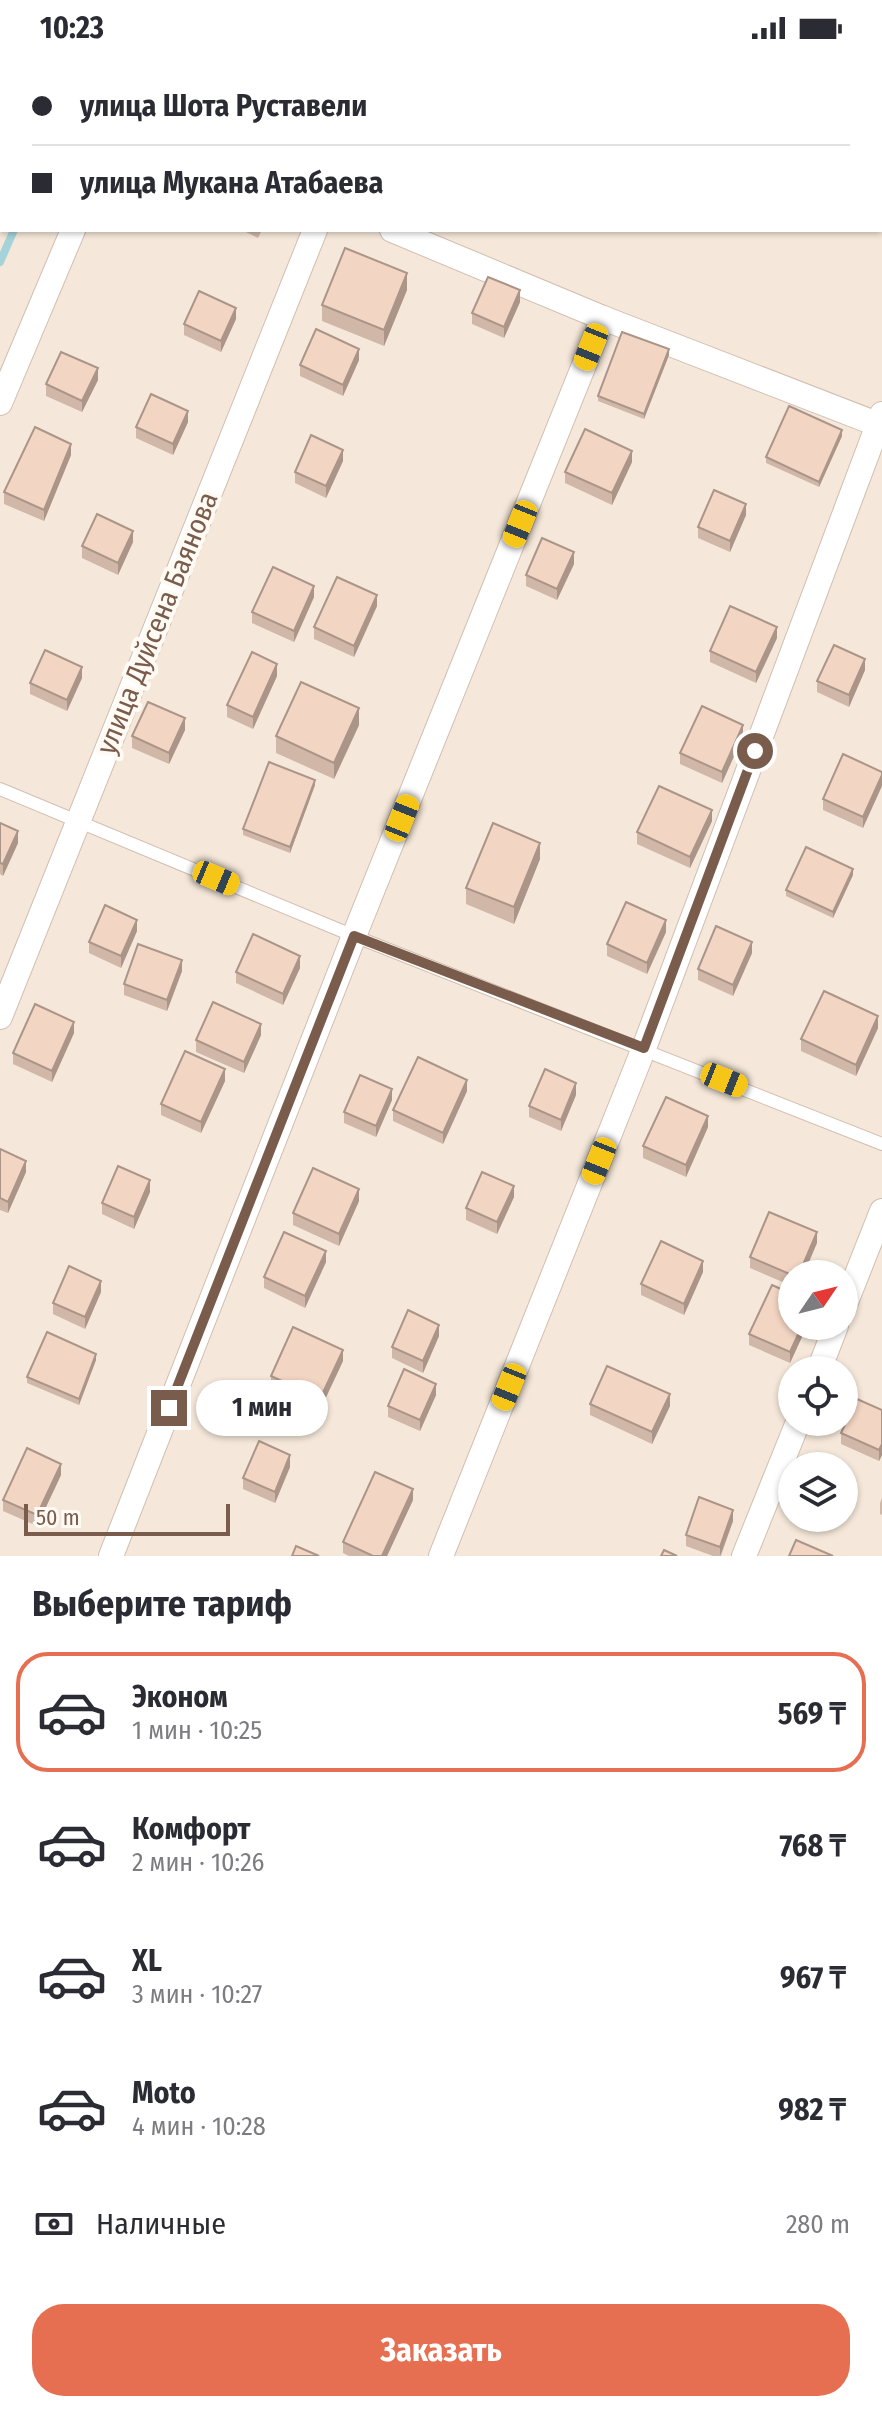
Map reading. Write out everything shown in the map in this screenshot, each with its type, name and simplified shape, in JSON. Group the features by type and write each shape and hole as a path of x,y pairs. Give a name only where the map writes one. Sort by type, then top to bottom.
{"street":[{"path":"0,403 72,232"},
{"name":"улица Дуйсена Баянова","path":"0,1017 314,232"},
{"path":"397,232 603,318 881,421 644,1048 441,1556"},
{"path":"111,1556 354,936 603,318"},
{"path":"858,1272 882,1211"},
{"path":"744,1556 792,1436"}],"lane":[{"path":"0,789 354,936 882,1144"}],"shaded area":[{"path":"0,232 882,232 882,1556 0,1556"}],"building":[{"path":"345,248 407,273 384,330 322,305"},
{"path":"488,277 520,290 504,327 472,313"},
{"path":"199,291 236,308 221,341 184,324"},
{"path":"316,329 359,349 343,385 300,365"},
{"path":"622,332 669,349 644,414 598,396"},
{"path":"61,352 98,368 82,401 46,384"},
{"path":"151,394 188,411 173,444 136,427"},
{"path":"789,406 842,430 819,482 766,457"},
{"path":"35,427 71,444 44,510 4,492"},
{"path":"585,429 632,451 612,493 565,472"},
{"path":"311,435 343,450 326,486 295,472"},
{"path":"714,490 746,504 730,541 698,527"},
{"path":"97,514 133,531 118,563 82,546"},
{"path":"542,538 574,552 557,589 526,575"},
{"path":"273,567 314,586 294,631 252,612"},
{"path":"337,577 377,595 354,646 314,627"},
{"path":"730,606 777,627 756,672 710,651"},
{"path":"834,645 865,659 849,695 817,681"},
{"path":"45,650 82,667 67,700 30,683"},
{"path":"252,652 277,664 253,717 227,705"},
{"path":"301,682 359,708 334,763 276,736"},
{"path":"148,702 185,718 169,753 132,736"},
{"path":"702,706 743,725 722,772 680,753"},
{"path":"843,754 882,772 863,817 823,799"},
{"path":"269,762 315,780 290,847 243,829"},
{"path":"659,786 712,810 690,857 637,832"},
{"path":"0,823 18,831 3,864 0,863"},
{"path":"493,823 540,843 514,907 466,888"},
{"path":"806,847 853,869 833,912 786,890"},
{"path":"626,902 666,920 647,963 607,944"},
{"path":"105,905 137,920 121,956 89,942"},
{"path":"716,926 752,942 733,985 698,969"},
{"path":"253,934 300,956 283,994 236,972"},
{"path":"138,944 182,960 167,1000 124,984"},
{"path":"824,991 878,1016 856,1065 801,1039"},
{"path":"213,1002 261,1024 244,1062 196,1040"},
{"path":"35,1004 74,1022 52,1071 13,1053"},
{"path":"185,1051 225,1069 201,1122 161,1104"},
{"path":"418,1057 467,1080 443,1133 393,1110"},
{"path":"545,1069 576,1083 561,1120 529,1106"},
{"path":"360,1075 392,1089 376,1126 344,1112"},
{"path":"666,1097 708,1116 686,1165 643,1146"},
{"path":"0,1149 26,1161 8,1202 0,1198"},
{"path":"118,1166 150,1180 134,1217 102,1203"},
{"path":"313,1168 359,1189 339,1234 293,1213"},
{"path":"482,1172 514,1186 497,1222 466,1208"},
{"path":"769,1212 817,1232 805,1260 778,1260 778,1269 750,1257"},
{"path":"284,1232 326,1251 305,1296 264,1277"},
{"path":"661,1241 703,1261 684,1304 641,1284"},
{"path":"69,1266 101,1281 85,1317 53,1303"},
{"path":"772,1285 778,1288 778,1340 796,1340 790,1352 749,1334"},
{"path":"408,1310 439,1325 423,1361 392,1347"},
{"path":"293,1327 343,1350 320,1399 271,1376"},
{"path":"47,1332 96,1354 79,1399 27,1377"},
{"path":"607,1366 670,1394 652,1432 590,1404"},
{"path":"404,1369 436,1384 420,1420 388,1406"},
{"path":"858,1399 882,1410 882,1444 879,1450 848,1436 858,1436"},
{"path":"259,1441 290,1455 275,1492 243,1478"},
{"path":"27,1448 61,1464 37,1515 3,1500"},
{"path":"375,1472 413,1489 382,1556 373,1556 343,1542"},
{"path":"699,1497 733,1510 720,1547 686,1535"},
{"path":"796,1540 833,1556 789,1556"},
{"path":"296,1546 319,1556 292,1556"},
{"path":"664,1550 677,1556 661,1556"}],"waterway":[{"path":"0,262 13,232"}],"route":[{"path":"169,1408 354,936 644,1048 755,751"}]}
